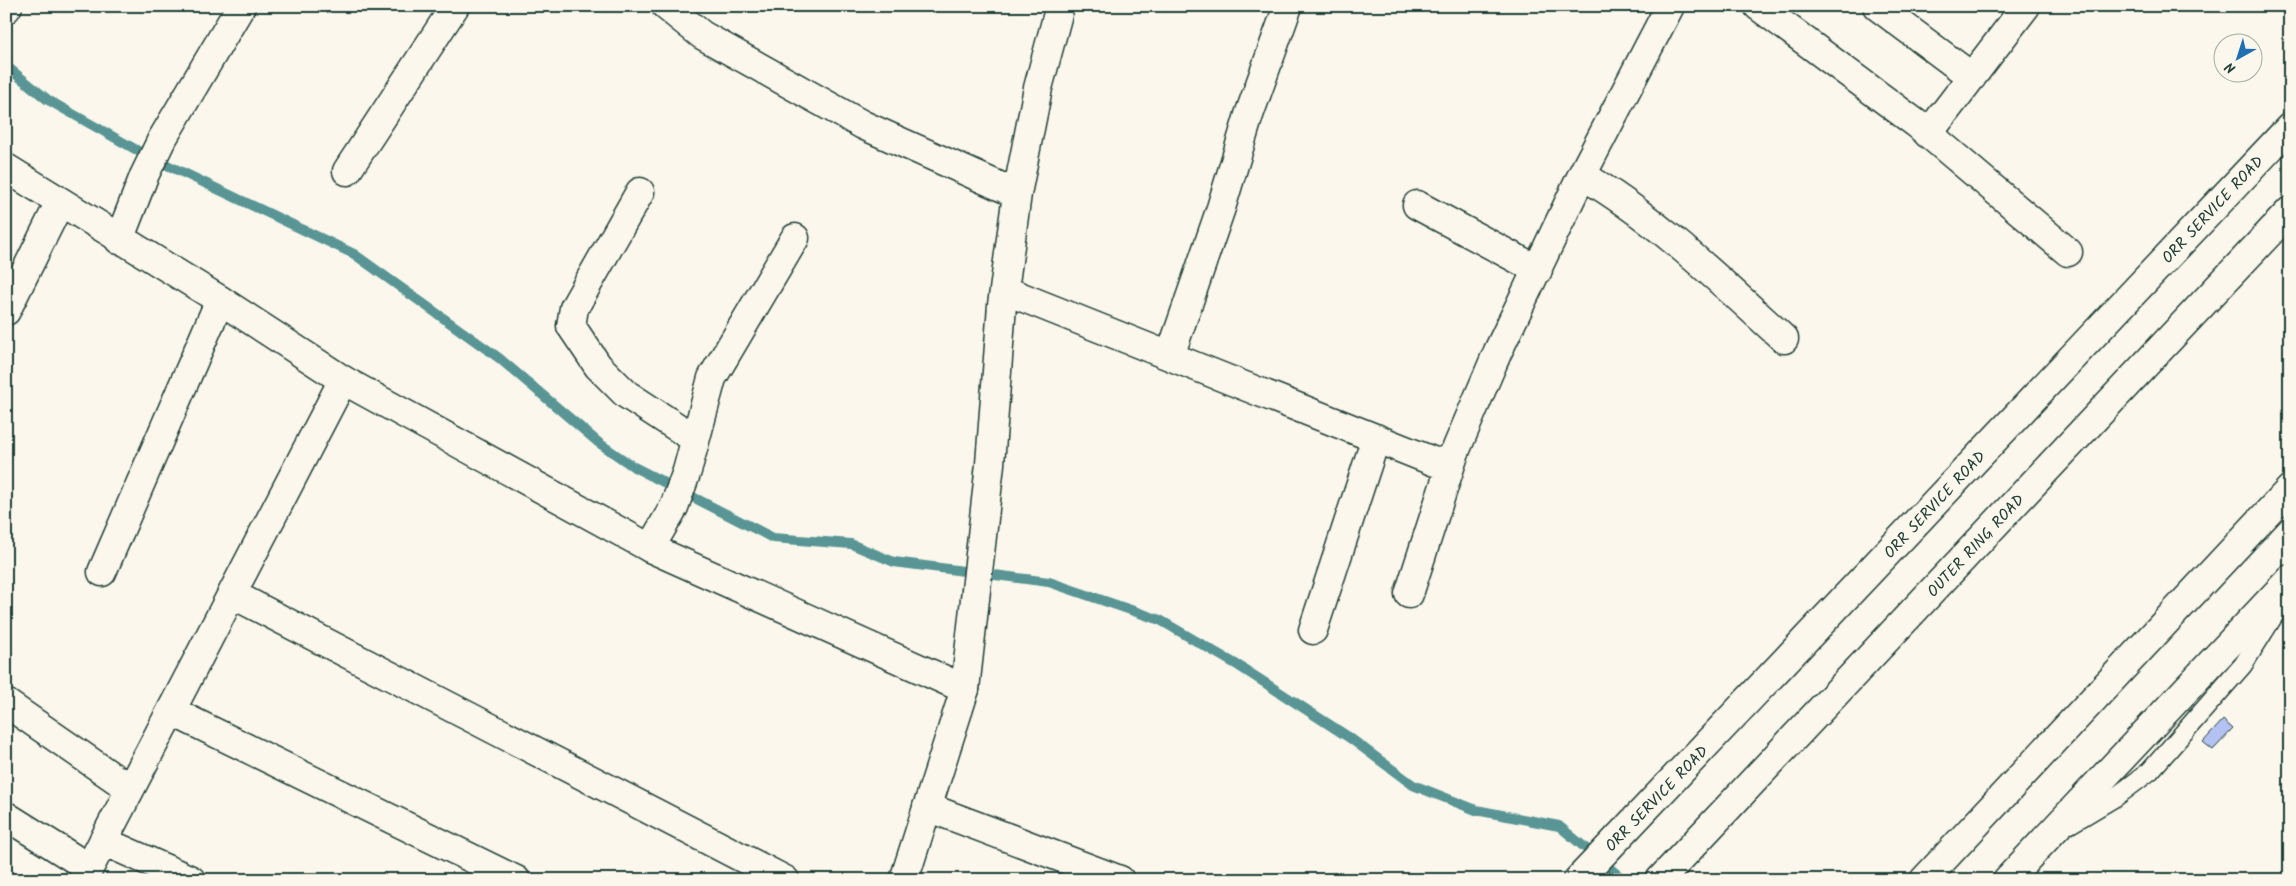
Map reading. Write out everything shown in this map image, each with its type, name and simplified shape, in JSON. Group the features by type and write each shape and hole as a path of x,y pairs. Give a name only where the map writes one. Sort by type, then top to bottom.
{"main road":[{"path":"120,240 144,176 161,141 241,6"},
{"path":"347,171 455,6"},
{"path":"666,6 702,35 863,125 1017,194"},
{"path":"904,880 965,689 990,464 1004,290 1017,194 1038,88 1060,6"},
{"path":"1170,356 1288,6"},
{"path":"1409,594 1455,452 1498,351 1582,175 1670,6"},
{"path":"1758,6 1928,134 2068,252"},
{"path":"1877,6 1972,77"},
{"path":"1928,134 2026,6"},
{"name":"ORR SERVICE ROAD","path":"1578,880 2290,127"},
{"path":"6,168 220,300 343,380 650,548 965,689"},
{"path":"1582,175 1615,195 1698,261 1784,339"},
{"path":"640,192 574,308 571,326 598,366 626,394 696,439"},
{"path":"6,312 60,202"},
{"path":"1418,205 1538,270"},
{"name":"OUTER RING ROAD","path":"1668,872 2290,211"},
{"path":"650,548 674,507 687,471 712,378 795,238"},
{"path":"1004,290 1435,462 1446,461 1455,452"},
{"path":"102,572 220,300"},
{"path":"6,816 86,874 343,380"},
{"path":"1313,630 1376,438"},
{"path":"1924,880 2290,489"},
{"path":"2007,880 2290,579"},
{"path":"232,594 785,880"},
{"path":"6,703 130,789"},
{"path":"171,711 516,880"},
{"path":"927,807 1120,880"},
{"path":"103,841 190,880"}],"lane":[{"path":"2047,837 2117,796 2150,772 2243,665 2290,591"}],"building":[{"path":"2223,720 2233,729 2213,750 2203,742"}],"waterway":[{"path":"6,66 48,100 142,153 354,254 499,358 599,443 634,467 773,538 851,544 894,562 1049,582 1160,620 1239,666 1350,738 1413,785 1476,810 1559,826 1624,880"}]}
